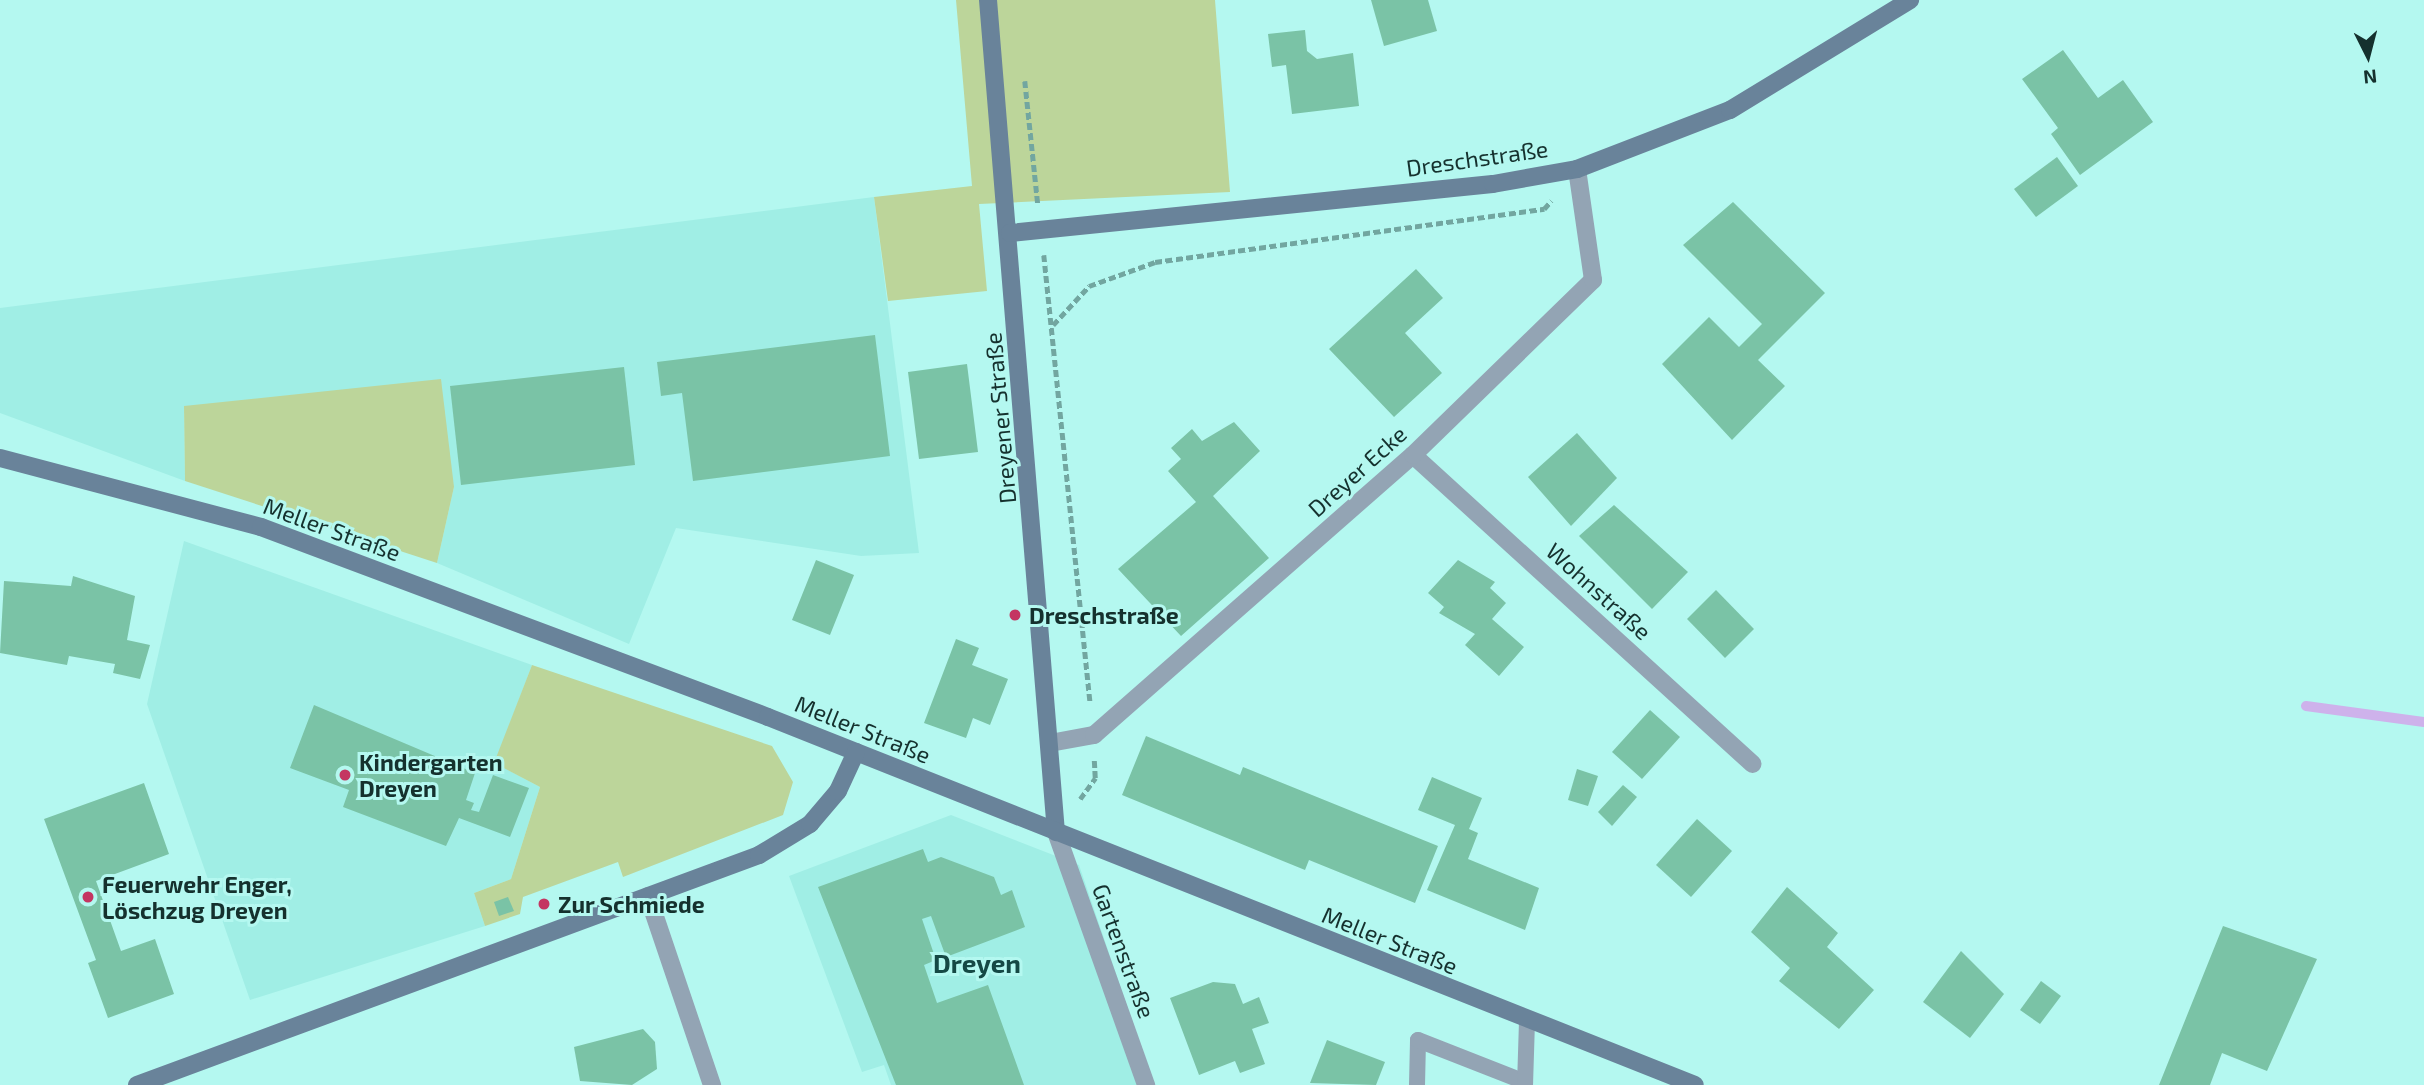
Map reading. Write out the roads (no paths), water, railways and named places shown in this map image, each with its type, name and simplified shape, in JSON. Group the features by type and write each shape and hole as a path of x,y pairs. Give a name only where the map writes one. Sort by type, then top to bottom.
{"street":[{"name":"Dreyener Straße","path":"988,0 1010,233 1056,832"},
{"name":"Dreschstraße","path":"1010,233 1493,184 1577,169 1730,110 1910,0"},
{"name":"Dreyer Ecke","path":"1050,743 1094,735 1413,455 1593,280 1577,169"},
{"name":"Wohnstraße","path":"1413,455 1753,764"},
{"name":"Meller Straße","path":"0,458 261,527 856,752 1527,1021 1695,1085"},
{"path":"137,1085 648,896 786,841 838,790 856,752"},
{"name":"Gartenstraße","path":"1056,832 1146,1085"},
{"path":"648,896 712,1085"}],"lane":[{"path":"1418,1085 1418,1040 1525,1083 1527,1021"}],"waterway":[{"path":"2306,706 2424,722"}],"place":[{"name":"Dreschstraße","path":"1015,615"},
{"name":"Kindergarten Dreyen","path":"345,775"},
{"name":"Feuerwehr Enger, Löschzug Dreyen","path":"88,897"},
{"name":"Zur Schmiede","path":"544,904"}],"district":[{"name":"Dreyen","path":"977,963"}]}
